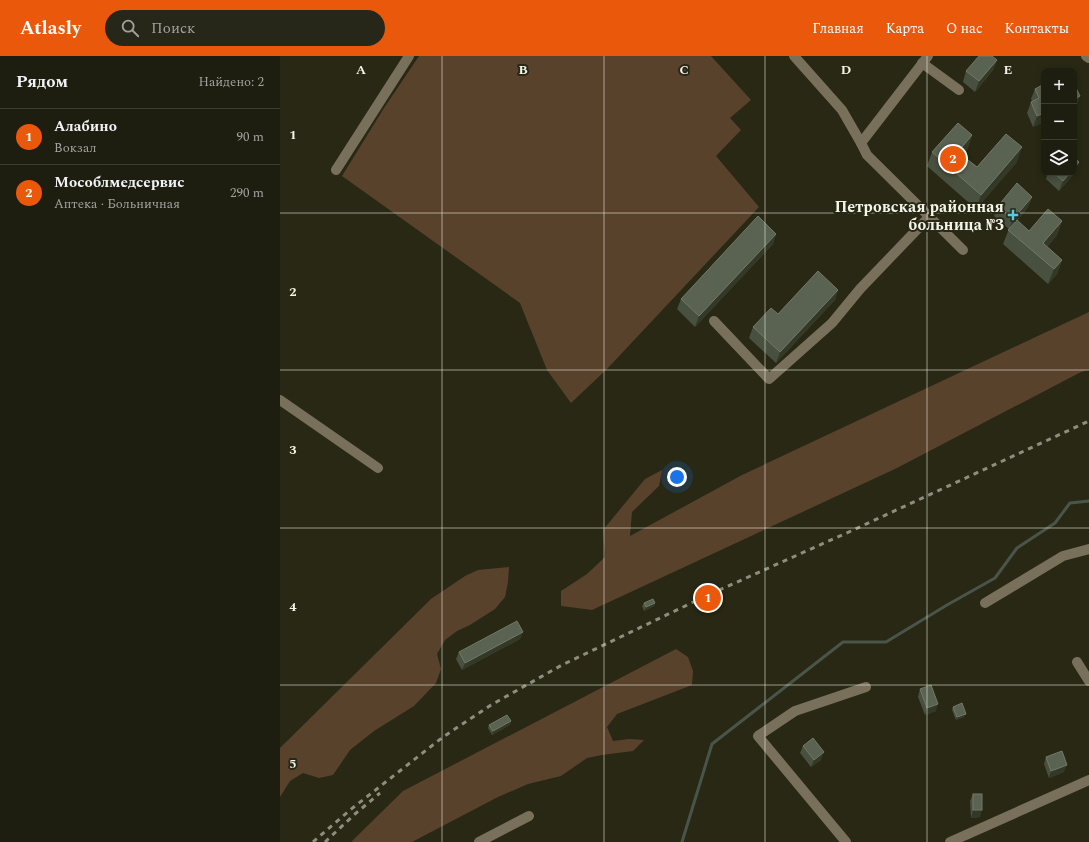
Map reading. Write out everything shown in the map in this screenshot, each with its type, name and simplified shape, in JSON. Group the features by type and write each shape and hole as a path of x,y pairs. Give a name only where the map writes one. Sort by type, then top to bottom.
{"street":[{"path":"336,170 409,56"},
{"path":"794,56 842,110 867,155 963,250"},
{"path":"861,143 925,60 959,90"},
{"path":"714,321 769,379 832,323 860,289 929,217"},
{"path":"280,400 378,468"},
{"path":"985,603 1063,556 1089,549"},
{"path":"1077,662 1089,681"},
{"path":"846,842 758,736 795,711 866,687"},
{"path":"950,842 1089,780"},
{"path":"479,842 530,816"}],"shaded area":[{"path":"419,56 711,56 751,100 730,118 741,130 716,156 759,207 607,369 571,403 547,370 520,303 342,176 384,108"},
{"path":"1089,312 1089,370 1081,372 897,468 592,610 561,606 561,591 587,574 605,557 603,530 645,479 662,470 659,486 632,512 630,536 742,475"},
{"path":"509,567 505,597 495,609 470,625 457,631 445,640 437,654 441,669 436,683 414,706 374,731 350,750 333,775 319,778 303,773 290,781 280,797 280,748 431,599 465,576 478,570"},
{"path":"676,649 688,657 693,671 692,685 617,714 607,727 613,741 629,739 644,740 633,751 587,758 561,776 528,784 498,797 412,842 351,842 403,791"}],"building":[{"path":"979,56 992,56 997,60 979,81 966,71"},
{"path":"1041,86 1041,114 1037,116 1031,102 1039,98 1035,89"},
{"path":"1077,90 1080,96 1077,98"},
{"path":"958,123 972,135 958,152 977,167 1006,134 1022,147 981,195 932,152"},
{"path":"1057,176 1067,176 1063,181"},
{"path":"1017,183 1032,197 1013,219 998,206"},
{"path":"1048,209 1062,221 1043,243 1062,260 1054,269 1008,230 1017,220 1029,231"},
{"path":"758,216 776,234 699,316 681,299"},
{"path":"818,271 838,290 780,352 753,327 771,308 778,314"},
{"path":"653,599 655,603 646,607 644,603"},
{"path":"517,621 523,632 465,663 459,652"},
{"path":"931,685 938,704 927,708 920,689"},
{"path":"962,703 966,714 957,717 953,707"},
{"path":"507,715 511,721 493,731 489,725"},
{"path":"813,738 824,752 814,760 803,746"},
{"path":"1062,751 1067,765 1051,771 1046,757"},
{"path":"973,794 982,794 982,810 973,810"}],"waterway":[{"path":"682,842 712,744 843,642 886,642 995,578 1017,548 1055,523 1070,503 1089,501"}],"railway":[{"path":"313,842 350,810 443,737 491,705 562,665 706,596 1089,421"},
{"path":"325,842 380,793"}],"place":[{"name":"Мособлмедсервис","path":"953,159"},
{"name":"Петровская районная больница №3","path":"1013,215"},
{"name":"Алабино","path":"708,598"}]}
